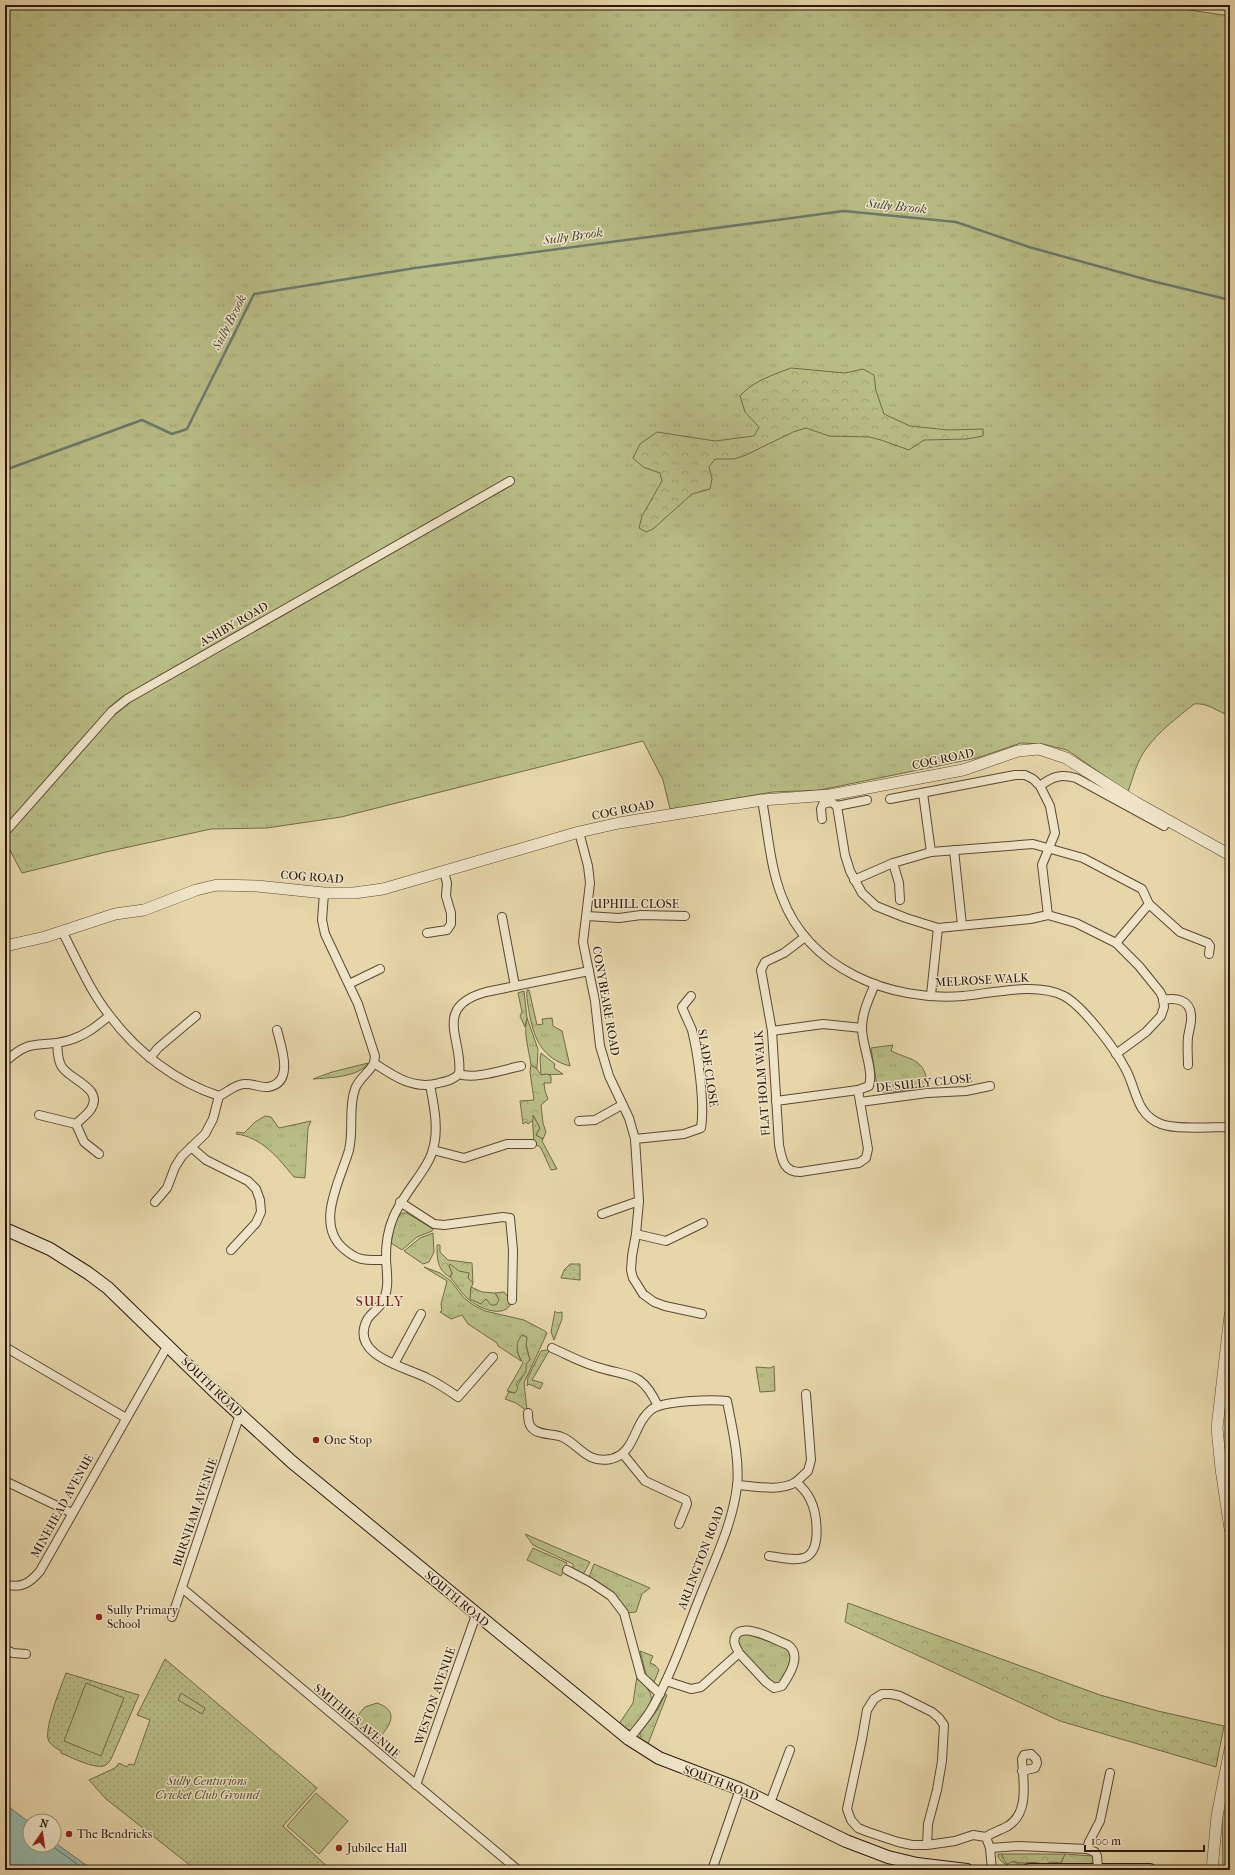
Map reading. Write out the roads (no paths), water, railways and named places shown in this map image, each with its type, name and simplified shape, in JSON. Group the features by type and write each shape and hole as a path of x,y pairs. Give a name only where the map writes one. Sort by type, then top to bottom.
{"main road":[{"name":"SOUTH ROAD","path":"5,1229 50,1249 88,1273 124,1302 292,1462 476,1615 629,1739 659,1758 740,1789 846,1841 888,1857 918,1864 967,1870"},
{"path":"1029,1870 1150,1870"}],"street":[{"name":"ASHBY ROAD","path":"5,832 112,711 127,699 510,481"},
{"name":"COG ROAD","path":"5,946 62,931 115,914 144,910 196,890 217,885 256,886 324,893 354,893 383,889 579,832 619,823 762,800 830,796 963,770 1018,752 1039,749 1066,758 1135,802 1230,855"},
{"path":"890,799 1015,775 1025,775 1040,786 1050,806 1055,833 1042,865 1048,915"},
{"path":"1040,786 1056,776 1065,775 1076,778 1164,826"},
{"path":"923,793 931,852"},
{"name":"MELROSE WALK","path":"762,800 778,886 787,909 805,937 837,966 855,976 875,984 907,992 931,995 961,996 1033,989 1057,993 1079,1007 1116,1054 1128,1075 1137,1102 1149,1118 1168,1126 1230,1127"},
{"path":"822,819 821,809 823,804 831,802 837,806 867,800"},
{"path":"837,806 845,855 854,880 862,893 876,906 906,918 938,928 962,924 1030,919 1048,915 1076,922 1116,943 1139,966 1160,992 1164,1007 1161,1016 1146,1032 1116,1054"},
{"name":"CONYBEARE ROAD","path":"579,832 588,866 590,883 583,942 595,1001 600,1046 609,1076 629,1118 635,1139 639,1201 631,1270 636,1286 643,1294 654,1302 702,1314"},
{"path":"854,880 893,862 931,852 1033,844 1083,858 1142,889 1149,904 1180,932 1208,943 1210,946 1209,954"},
{"path":"954,850 962,924"},
{"path":"893,862 899,883 900,900"},
{"path":"427,933 447,930 451,924 451,913 446,896 447,882 444,872"},
{"path":"324,893 322,920 325,934 358,1004 375,1056 374,1063 371,1068 362,1077 355,1089 349,1149 335,1193 330,1222 334,1238 338,1244 354,1256 360,1260 386,1260"},
{"path":"1116,943 1149,904"},
{"name":"UPHILL CLOSE","path":"587,916 619,918 641,915 685,916"},
{"path":"502,917 515,986"},
{"path":"931,995 938,928"},
{"path":"62,931 96,996 109,1016 130,1040 150,1058 190,1084 219,1096 228,1092 233,1087 243,1084 264,1087 271,1086 278,1082 283,1074 285,1066 277,1030"},
{"name":"FLAT HOLM WALK","path":"805,937 784,953 765,962 761,973 772,1031 779,1145 783,1162 789,1170 800,1172 859,1163 866,1158 868,1149 860,1102"},
{"path":"348,984 380,969"},
{"path":"374,1063 395,1078 418,1085 430,1085 454,1079 459,1074 459,1059 453,1032 454,1020 457,1012 464,1002 474,996 589,971"},
{"path":"776,1101 858,1090 869,1086 870,1080 862,1028 864,1012 875,984"},
{"name":"SLADE CLOSE","path":"635,1139 684,1134 701,1128 703,1116 694,1040 682,1008 691,996"},
{"path":"1163,1000 1174,998 1182,1000 1188,1004 1192,1017 1188,1043 1188,1065"},
{"path":"5,1062 24,1047 38,1043 57,1042 84,1035 109,1016"},
{"path":"150,1058 158,1048 196,1016"},
{"path":"772,1031 823,1024 862,1028"},
{"path":"57,1042 61,1066 67,1073 86,1086 92,1093 94,1100 92,1107 76,1124"},
{"path":"459,1074 465,1077 474,1076 521,1066"},
{"path":"430,1085 435,1119 433,1150 424,1168 400,1202 387,1232 386,1260 388,1286 380,1304 368,1319 364,1327 364,1335 372,1352 380,1358 427,1378 458,1397 493,1357"},
{"name":"DE SULLY CLOSE","path":"860,1102 920,1093 966,1091 990,1086"},
{"path":"858,1090 860,1102"},
{"path":"155,1202 167,1188 175,1167 191,1147 205,1134 219,1096"},
{"path":"579,1121 595,1120 622,1105"},
{"path":"39,1115 76,1124"},
{"path":"76,1124 84,1142 99,1154"},
{"path":"433,1150 464,1158 507,1144 532,1144"},
{"path":"191,1147 206,1160 248,1181 256,1189 260,1200 261,1212 256,1223 231,1250"},
{"path":"602,1214 639,1201"},
{"path":"400,1202 428,1220 444,1226 503,1217 510,1218 513,1250 512,1300"},
{"path":"636,1234 666,1241 702,1223"},
{"path":"394,1364 422,1314"},
{"path":"1230,1315 1217,1428 1221,1469 1230,1529"},
{"name":"MINEHEAD AVENUE","path":"5,1584 18,1586 26,1584 40,1571 168,1345"},
{"path":"5,1347 126,1418"},
{"path":"528,1413 528,1422 531,1427 538,1432 562,1437 591,1457 610,1459 623,1454 631,1444 638,1426 646,1415 658,1406 651,1390 632,1375 594,1366 552,1348"},
{"path":"737,1485 780,1488 788,1487 808,1471 811,1460 806,1394"},
{"name":"ARLINGTON ROAD","path":"629,1739 650,1712 666,1681 728,1526 734,1507 737,1485 733,1427 727,1401 713,1399 658,1406"},
{"name":"BURNHAM AVENUE","path":"172,1617 240,1414"},
{"path":"623,1454 645,1481 686,1500 687,1504 679,1524"},
{"path":"5,1481 72,1514"},
{"path":"769,1556 800,1559 806,1557 813,1551 817,1537 815,1517 810,1500 796,1482"},
{"path":"567,1570 590,1582 611,1596 624,1613 641,1676 660,1694"},
{"name":"SMITHIES AVENUE","path":"182,1588 518,1870"},
{"name":"WESTON AVENUE","path":"416,1785 476,1615"},
{"path":"748,1630 788,1645 794,1649 796,1656 785,1682 782,1686 774,1688 766,1682 739,1653 734,1644 736,1636 741,1631 748,1630"},
{"path":"5,1649 13,1653 26,1654"},
{"path":"666,1681 691,1689 701,1687 739,1653"},
{"path":"927,1845 928,1824 937,1790 942,1761 944,1725 932,1712 900,1696 882,1694 874,1699 866,1710 861,1745 847,1809 851,1820 863,1830 898,1842 912,1845 927,1845 955,1841 973,1835 986,1837 1007,1827 1018,1819 1023,1804 1022,1771"},
{"path":"1212,1870 1217,1816 1230,1748"},
{"path":"770,1803 790,1750"},
{"path":"1087,1849 1100,1821 1110,1773"},
{"path":"712,1870 740,1789"},
{"path":"986,1837 990,1848 992,1870"},
{"path":"990,1848 1019,1846 1087,1849 1095,1852 1097,1856 1098,1869"}],"water":[{"path":"5,1804 22,1817 22,1853 62,1853 62,1848 93,1870 5,1870"}],"waterway":[{"name":"Sully Brook","path":"5,470 142,420 172,434 187,429 254,294 415,268 844,211 956,222 1029,247 1148,280 1230,300"}],"place":[{"name":"One Stop","path":"316,1440"},
{"name":"Sully Primary School","path":"99,1617"},
{"name":"The Bendricks","path":"69,1834"},
{"name":"Jubilee Hall","path":"339,1848"}],"district":[{"name":"SULLY","path":"380,1301"}],"park label":[{"name":"Sully Centurions Cricket Club Ground","path":"207,1788"}]}
